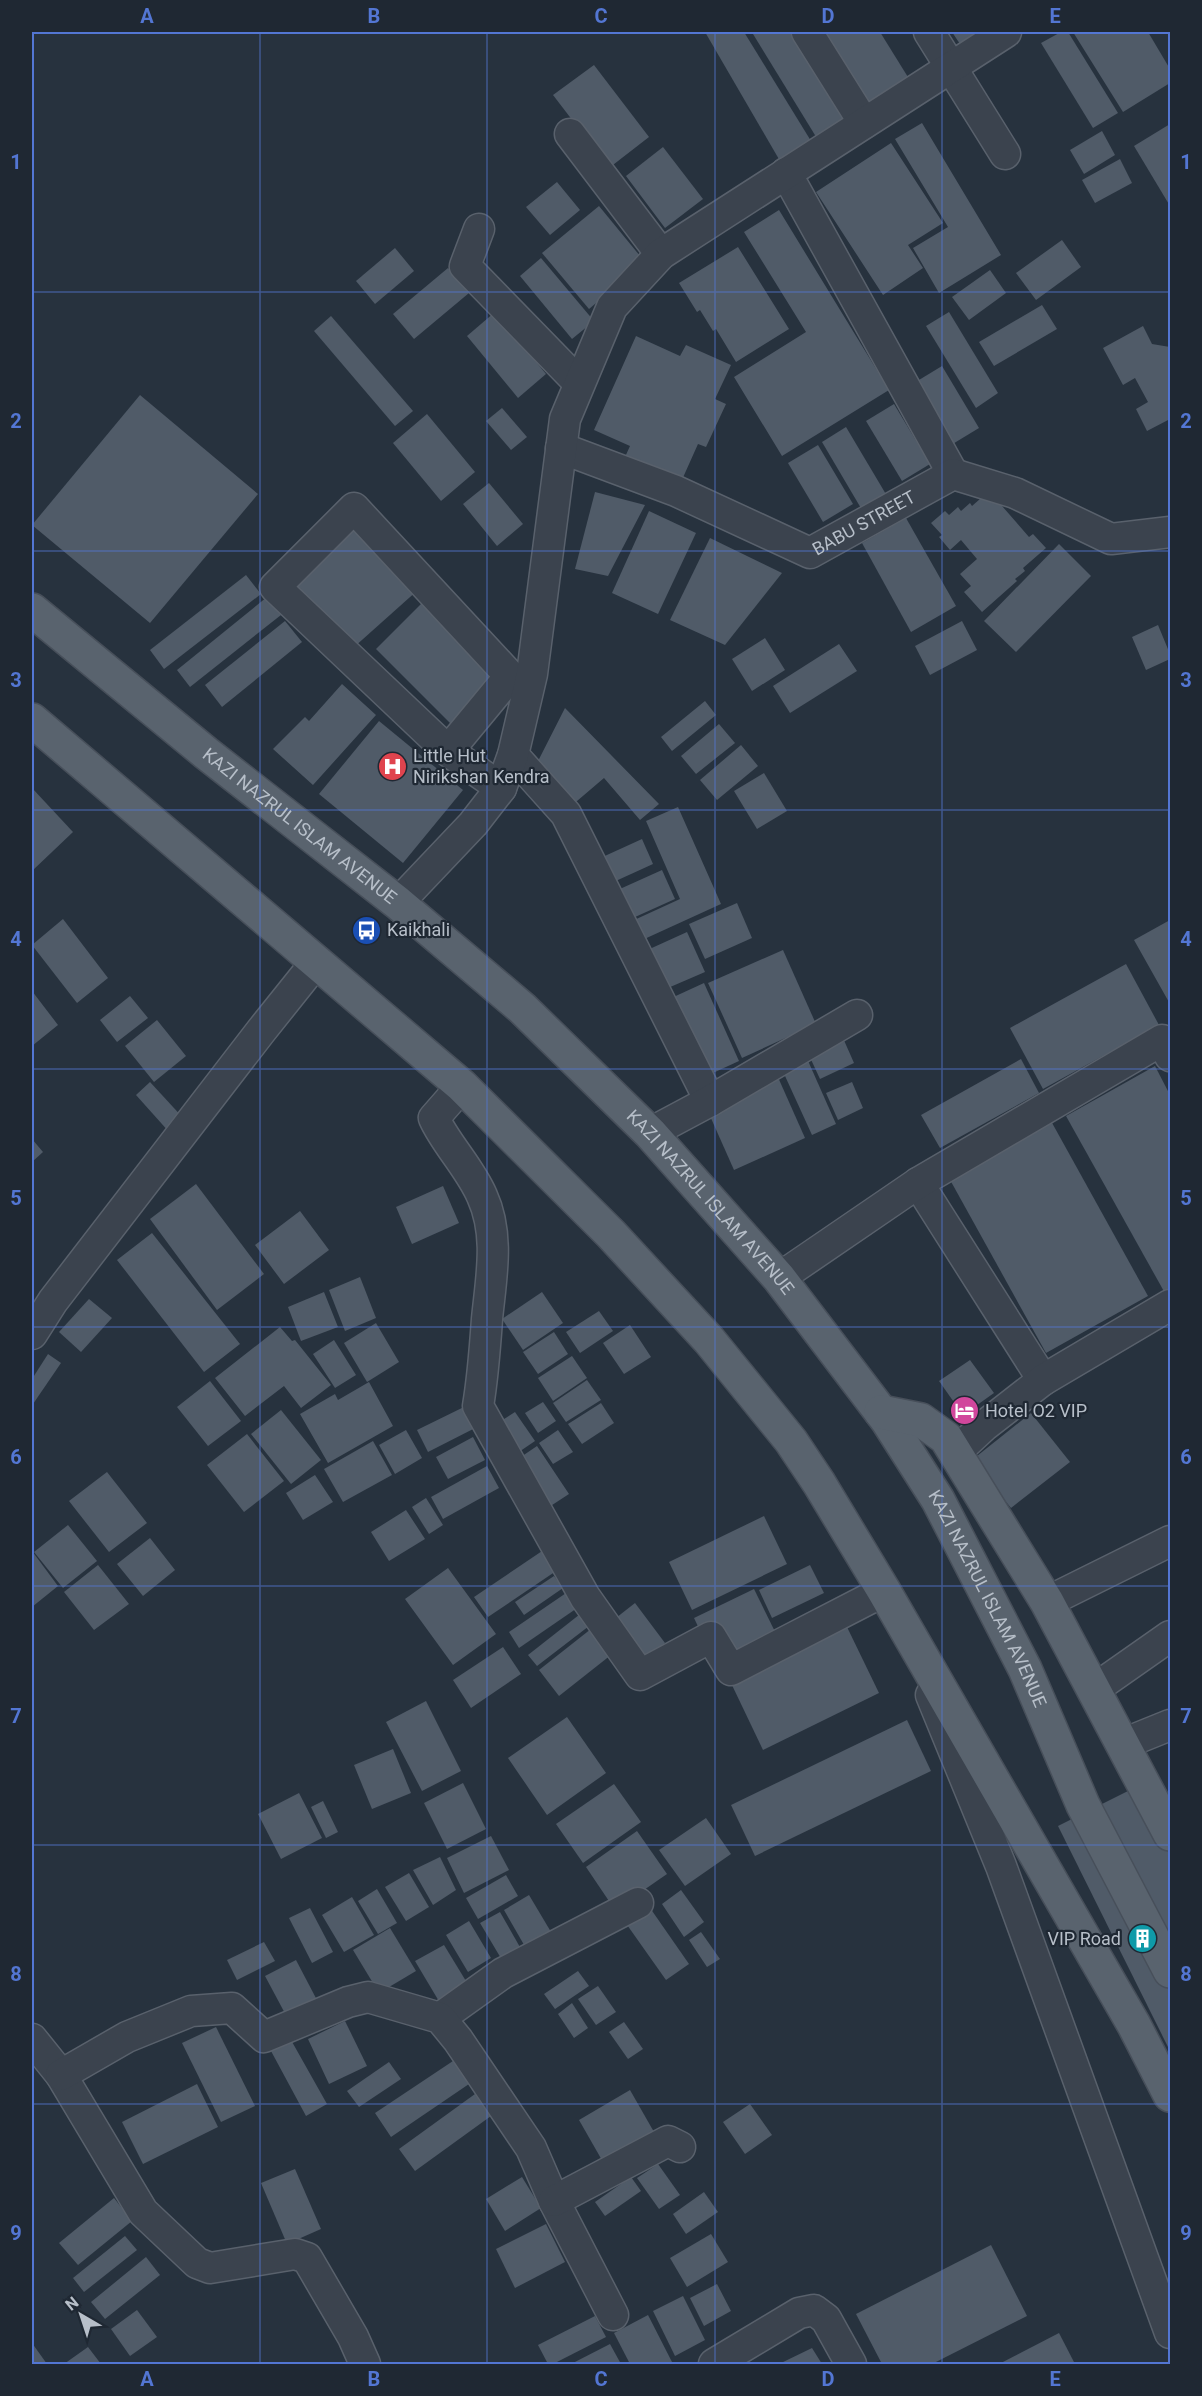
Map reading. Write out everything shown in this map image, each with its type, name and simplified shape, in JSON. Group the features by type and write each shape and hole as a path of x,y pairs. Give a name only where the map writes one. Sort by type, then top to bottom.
{"main road":[{"name":"KAZI NAZRUL ISLAM AVENUE","path":"32,610 206,753 398,903 522,1008 650,1133 779,1278 881,1412 938,1500 1025,1669 1083,1805 1170,1971"},
{"path":"32,720 462,1086 611,1234 709,1340 790,1441 819,1483 884,1591 1128,2014 1170,2094"},
{"path":"881,1412 921,1420 946,1438 956,1452 1047,1602 1170,1834"}],"street":[{"path":"807,32 864,123"},
{"path":"929,32 1005,154"},
{"path":"398,903 473,824 501,788 513,755 532,674 565,419 612,307 661,255 1006,32"},
{"path":"570,134 661,255"},
{"path":"786,173 953,474 1015,493 1111,539 1170,532"},
{"path":"479,229 465,266 579,383"},
{"name":"BABU STREET","path":"561,448 676,491 810,553 953,474"},
{"path":"448,751 510,676 354,508 275,587 448,751 501,788"},
{"path":"513,755 566,814 710,1101"},
{"path":"32,1334 60,1292 317,961"},
{"path":"650,1133 710,1101 857,1015"},
{"path":"779,1278 918,1183 1162,1040 1170,1056"},
{"path":"462,1086 434,1118 475,1181 483,1198 492,1229 493,1254 484,1370 478,1406 585,1597 640,1675 711,1637 731,1670 884,1591"},
{"path":"918,1183 1043,1380"},
{"path":"956,1452 984,1426 1043,1380 1170,1305"},
{"path":"1047,1602 1170,1541"},
{"path":"901,1621 1001,1866 1170,2333"},
{"path":"1093,1690 1170,1636"},
{"path":"1123,1744 1170,1725"},
{"path":"440,2018 503,1972 638,1903"},
{"path":"61,2074 127,2037 191,2011 232,2008 264,2037 348,2002 368,1997 440,2018 458,2040 531,2148 554,2200 614,2315"},
{"path":"32,2039 61,2074 143,2212 197,2263 210,2268 296,2254 307,2258 353,2337 365,2364"},
{"path":"554,2200 668,2141 680,2147"},
{"path":"714,2364 799,2313 814,2310 826,2319 851,2364"}],"building":[{"path":"705,32 744,32 811,141 780,161"},
{"path":"790,32 846,123 818,140 753,34"},
{"path":"811,32 880,32 911,82 861,113"},
{"path":"952,32 995,32 964,50"},
{"path":"1061,32 1068,32 1118,113 1093,128 1041,43"},
{"path":"1073,32 1148,32 1170,69 1170,83 1123,112"},
{"path":"594,65 649,137 609,168 553,95"},
{"path":"922,123 1001,255 939,293 913,248 948,227 895,139"},
{"path":"1170,124 1170,206 1134,146"},
{"path":"1102,131 1115,155 1084,174 1070,150"},
{"path":"891,143 943,223 908,245 923,268 883,295 816,192"},
{"path":"663,147 703,199 665,228 626,176"},
{"path":"1120,159 1132,183 1095,203 1082,180"},
{"path":"557,182 580,210 550,235 526,207"},
{"path":"599,206 645,262 589,309 542,253"},
{"path":"779,210 889,390 782,456 734,377 806,332 744,232"},
{"path":"1062,240 1081,267 1036,300 1016,273"},
{"path":"738,247 789,329 736,362 716,329 713,331 700,310 697,312 679,283"},
{"path":"395,248 414,271 375,304 356,281"},
{"path":"541,258 594,321 572,339 520,276"},
{"path":"448,268 469,293 414,339 393,314"},
{"path":"990,270 1006,293 969,320 952,297"},
{"path":"1042,305 1057,329 994,366 979,342"},
{"path":"495,312 546,374 518,398 467,336"},
{"path":"949,312 998,393 976,408 926,326"},
{"path":"331,316 413,411 395,426 314,331"},
{"path":"1143,326 1152,344 1170,347 1170,419 1147,431 1136,409 1148,402 1135,378 1123,385 1103,348"},
{"path":"636,336 680,356 686,345 731,365 715,399 726,404 706,447 698,444 681,482 625,457 630,446 594,430"},
{"path":"942,366 979,428 951,445 914,383"},
{"path":"140,395 258,494 150,623 32,525"},
{"path":"894,404 930,464 902,481 866,421"},
{"path":"502,408 527,437 511,450 486,421"},
{"path":"427,414 475,472 441,501 393,443"},
{"path":"846,427 890,501 865,515 822,442"},
{"path":"818,445 853,504 823,522 788,463"},
{"path":"489,483 523,524 497,546 463,504"},
{"path":"989,491 1029,537 1033,534 1046,548 1023,568 1025,571 1015,579 1017,581 982,612 964,592 971,586 960,574 977,559 961,540 950,550 939,537 942,535 931,523 945,511 949,515 958,507 961,511 970,503 972,506"},
{"path":"595,492 645,505 608,576 575,569"},
{"path":"649,511 696,533 658,614 612,593"},
{"path":"906,518 956,606 911,632 862,543"},
{"path":"358,522 419,589 353,648 293,581"},
{"path":"710,538 782,573 725,645 670,620"},
{"path":"1059,544 1091,576 1016,652 984,621"},
{"path":"246,575 261,594 164,669 150,650"},
{"path":"267,597 281,615 190,687 177,670"},
{"path":"426,599 503,677 453,726 376,649"},
{"path":"285,621 302,642 222,707 205,685"},
{"path":"962,621 977,650 930,675 915,646"},
{"path":"1158,625 1170,659 1146,670 1132,637"},
{"path":"765,638 785,670 752,691 732,659"},
{"path":"839,644 857,671 790,713 773,686"},
{"path":"342,684 376,715 313,785 273,749 305,717 309,721"},
{"path":"705,701 716,715 672,751 661,737"},
{"path":"565,708 659,804 640,820 604,778 570,807 535,767"},
{"path":"379,721 463,790 403,863 319,794"},
{"path":"719,724 735,743 696,774 681,756"},
{"path":"741,745 758,766 717,800 700,780"},
{"path":"764,773 787,811 757,829 734,791"},
{"path":"32,788 73,832 32,871"},
{"path":"678,807 721,904 640,941 632,921 680,899 646,821"},
{"path":"642,839 653,864 607,885 596,860"},
{"path":"662,870 675,899 624,922 611,893"},
{"path":"737,903 752,938 705,959 689,924"},
{"path":"63,919 108,978 77,1003 32,945"},
{"path":"1170,920 1170,1004 1134,940"},
{"path":"687,932 705,972 661,991 643,952"},
{"path":"783,950 816,1024 742,1058 708,983"},
{"path":"1126,964 1159,1025 1043,1089 1010,1028"},
{"path":"704,983 739,1061 702,1078 667,1000"},
{"path":"32,991 58,1025 32,1046"},
{"path":"130,996 148,1018 117,1042 100,1020"},
{"path":"157,1020 186,1056 154,1082 125,1046"},
{"path":"843,1038 854,1063 820,1079 808,1053"},
{"path":"805,1054 836,1124 812,1135 780,1065"},
{"path":"1021,1059 1039,1093 940,1148 921,1115"},
{"path":"1155,1066 1170,1095 1170,1292 1166,1295 1066,1116"},
{"path":"777,1075 805,1138 734,1170 706,1107"},
{"path":"150,1082 185,1120 170,1133 136,1095"},
{"path":"852,1082 863,1108 838,1120 826,1093"},
{"path":"1051,1121 1148,1296 1046,1353 949,1178"},
{"path":"32,1139 43,1152 32,1162"},
{"path":"196,1184 264,1274 217,1310 150,1219"},
{"path":"443,1186 459,1223 412,1244 396,1207"},
{"path":"300,1211 329,1250 284,1284 255,1245"},
{"path":"152,1233 240,1344 204,1372 117,1260"},
{"path":"360,1277 376,1318 345,1331 329,1290"},
{"path":"324,1292 338,1327 301,1341 288,1307"},
{"path":"542,1292 563,1323 523,1350 502,1319"},
{"path":"89,1299 112,1318 81,1352 59,1332"},
{"path":"599,1311 613,1331 580,1353 566,1332"},
{"path":"376,1323 399,1362 367,1382 344,1343"},
{"path":"630,1325 651,1357 624,1374 603,1343"},
{"path":"280,1327 292,1341 295,1340 331,1385 301,1408 284,1386 245,1416 215,1378"},
{"path":"554,1332 568,1354 538,1374 523,1352"},
{"path":"334,1340 356,1375 335,1388 313,1354"},
{"path":"48,1354 61,1363 33,1404 32,1379"},
{"path":"572,1356 587,1378 553,1401 538,1378"},
{"path":"970,1360 994,1393 963,1415 939,1381"},
{"path":"587,1380 601,1400 566,1422 553,1403"},
{"path":"210,1381 241,1421 208,1446 177,1407"},
{"path":"369,1382 393,1426 328,1463 300,1414 335,1394 338,1400"},
{"path":"543,1402 556,1421 538,1433 525,1413"},
{"path":"601,1403 614,1423 582,1444 568,1424"},
{"path":"470,1404 481,1425 428,1452 417,1430"},
{"path":"281,1410 321,1460 291,1484 251,1434"},
{"path":"515,1412 535,1441 513,1456 493,1426"},
{"path":"1031,1413 1070,1462 1011,1508 972,1460"},
{"path":"406,1430 422,1458 395,1474 379,1445"},
{"path":"558,1430 573,1452 553,1464 539,1443"},
{"path":"247,1434 284,1481 244,1512 207,1465"},
{"path":"473,1437 485,1460 448,1479 436,1457"},
{"path":"373,1441 392,1475 343,1502 324,1469"},
{"path":"537,1446 569,1494 546,1509 515,1461"},
{"path":"487,1466 499,1488 443,1519 431,1497"},
{"path":"107,1472 147,1523 109,1552 69,1501"},
{"path":"315,1475 333,1502 303,1520 286,1493"},
{"path":"426,1498 443,1525 429,1534 412,1507"},
{"path":"406,1510 425,1539 389,1561 371,1532"},
{"path":"764,1516 787,1564 692,1610 669,1562"},
{"path":"68,1525 97,1561 63,1588 34,1552"},
{"path":"150,1538 175,1570 143,1596 117,1564"},
{"path":"551,1545 565,1565 488,1617 474,1597"},
{"path":"32,1551 58,1586 32,1607"},
{"path":"98,1565 129,1604 94,1630 64,1592"},
{"path":"810,1565 824,1593 772,1618 759,1590"},
{"path":"448,1568 496,1634 453,1665 405,1599"},
{"path":"554,1576 563,1588 524,1615 515,1602"},
{"path":"572,1589 583,1604 519,1648 509,1632"},
{"path":"754,1589 783,1648 722,1677 694,1618"},
{"path":"635,1603 665,1643 637,1665 607,1625"},
{"path":"584,1611 593,1623 537,1666 528,1655"},
{"path":"596,1625 616,1651 559,1696 539,1670"},
{"path":"847,1627 879,1693 763,1750 731,1683"},
{"path":"503,1647 521,1674 471,1708 453,1680"},
{"path":"426,1701 461,1771 422,1791 386,1722"},
{"path":"567,1717 606,1773 547,1815 508,1758"},
{"path":"907,1720 931,1771 755,1856 731,1805"},
{"path":"393,1749 411,1793 372,1809 354,1765"},
{"name":"VIP Road","path":"1156,1777 1170,1806 1170,2051 1058,1826"},
{"path":"463,1783 486,1829 447,1849 424,1803"},
{"path":"614,1784 641,1822 583,1863 556,1824"},
{"path":"299,1793 322,1838 281,1859 258,1814"},
{"path":"323,1801 338,1832 326,1838 311,1807"},
{"path":"706,1818 731,1854 685,1886 659,1850"},
{"path":"637,1831 667,1874 615,1910 586,1867"},
{"path":"491,1836 509,1870 464,1893 447,1858"},
{"path":"440,1857 456,1890 433,1905 413,1870"},
{"path":"409,1873 429,1907 406,1921 385,1887"},
{"path":"506,1875 518,1896 478,1919 466,1898"},
{"path":"377,1889 397,1923 378,1934 358,1901"},
{"path":"681,1890 704,1922 684,1937 662,1904"},
{"path":"529,1895 557,1942 531,1957 504,1910"},
{"path":"352,1897 374,1935 344,1952 322,1915"},
{"path":"648,1905 689,1964 666,1980 625,1922"},
{"path":"310,1908 333,1952 312,1963 289,1918"},
{"path":"500,1912 521,1949 502,1960 480,1923"},
{"path":"469,1921 491,1958 468,1972 446,1935"},
{"path":"390,1928 416,1971 379,1993 353,1950"},
{"path":"701,1932 720,1959 707,1967 689,1940"},
{"path":"264,1942 275,1961 237,1980 227,1960"},
{"path":"444,1945 469,1986 440,2003 415,1961"},
{"path":"296,1960 318,2002 288,2019 265,1976"},
{"path":"578,1971 589,1986 555,2009 544,1994"},
{"path":"598,1986 616,2012 596,2025 578,1999"},
{"path":"572,2003 588,2028 574,2038 558,2014"},
{"path":"345,2021 367,2066 329,2084 308,2039"},
{"path":"624,2022 643,2049 628,2059 609,2032"},
{"path":"216,2027 255,2106 221,2122 182,2043"},
{"path":"291,2040 327,2104 306,2116 271,2051"},
{"path":"453,2061 469,2084 391,2137 375,2113"},
{"path":"389,2062 401,2079 359,2107 347,2091"},
{"path":"197,2084 218,2127 143,2164 122,2122"},
{"path":"630,2090 654,2132 603,2162 579,2120"},
{"path":"475,2094 491,2116 415,2171 399,2149"},
{"path":"750,2104 772,2135 745,2154 723,2122"},
{"path":"658,2164 680,2195 659,2209 637,2178"},
{"path":"295,2169 321,2229 287,2244 261,2183"},
{"path":"522,2177 541,2208 505,2231 486,2199"},
{"path":"631,2177 641,2191 605,2216 595,2202"},
{"path":"704,2192 718,2212 686,2234 673,2214"},
{"path":"114,2198 132,2221 78,2265 59,2243"},
{"path":"546,2224 565,2262 515,2288 496,2249"},
{"path":"711,2234 728,2262 687,2287 670,2258"},
{"path":"125,2236 137,2250 84,2292 73,2278"},
{"path":"991,2245 1027,2316 932,2364 882,2364 856,2314"},
{"path":"146,2257 160,2275 105,2319 91,2302"},
{"path":"717,2284 731,2311 704,2326 690,2298"},
{"path":"683,2296 705,2340 675,2356 653,2311"},
{"path":"137,2310 157,2337 130,2356 111,2329"},
{"path":"648,2315 672,2362 630,2364 614,2333"},
{"path":"595,2316 606,2337 553,2364 548,2364 538,2345"},
{"path":"1059,2333 1075,2364 999,2364"},
{"path":"32,2343 47,2364 32,2364"},
{"path":"610,2344 621,2364 571,2364"},
{"path":"88,2347 101,2364 64,2364"},
{"path":"812,2348 822,2364 779,2364"}],"place":[{"name":"Little Hut Nirikshan Kendra","path":"392,766"},
{"name":"Kaikhali","path":"366,930"},
{"name":"Hotel O2 VIP","path":"964,1411"},
{"name":"VIP Road","path":"1142,1939"}]}
